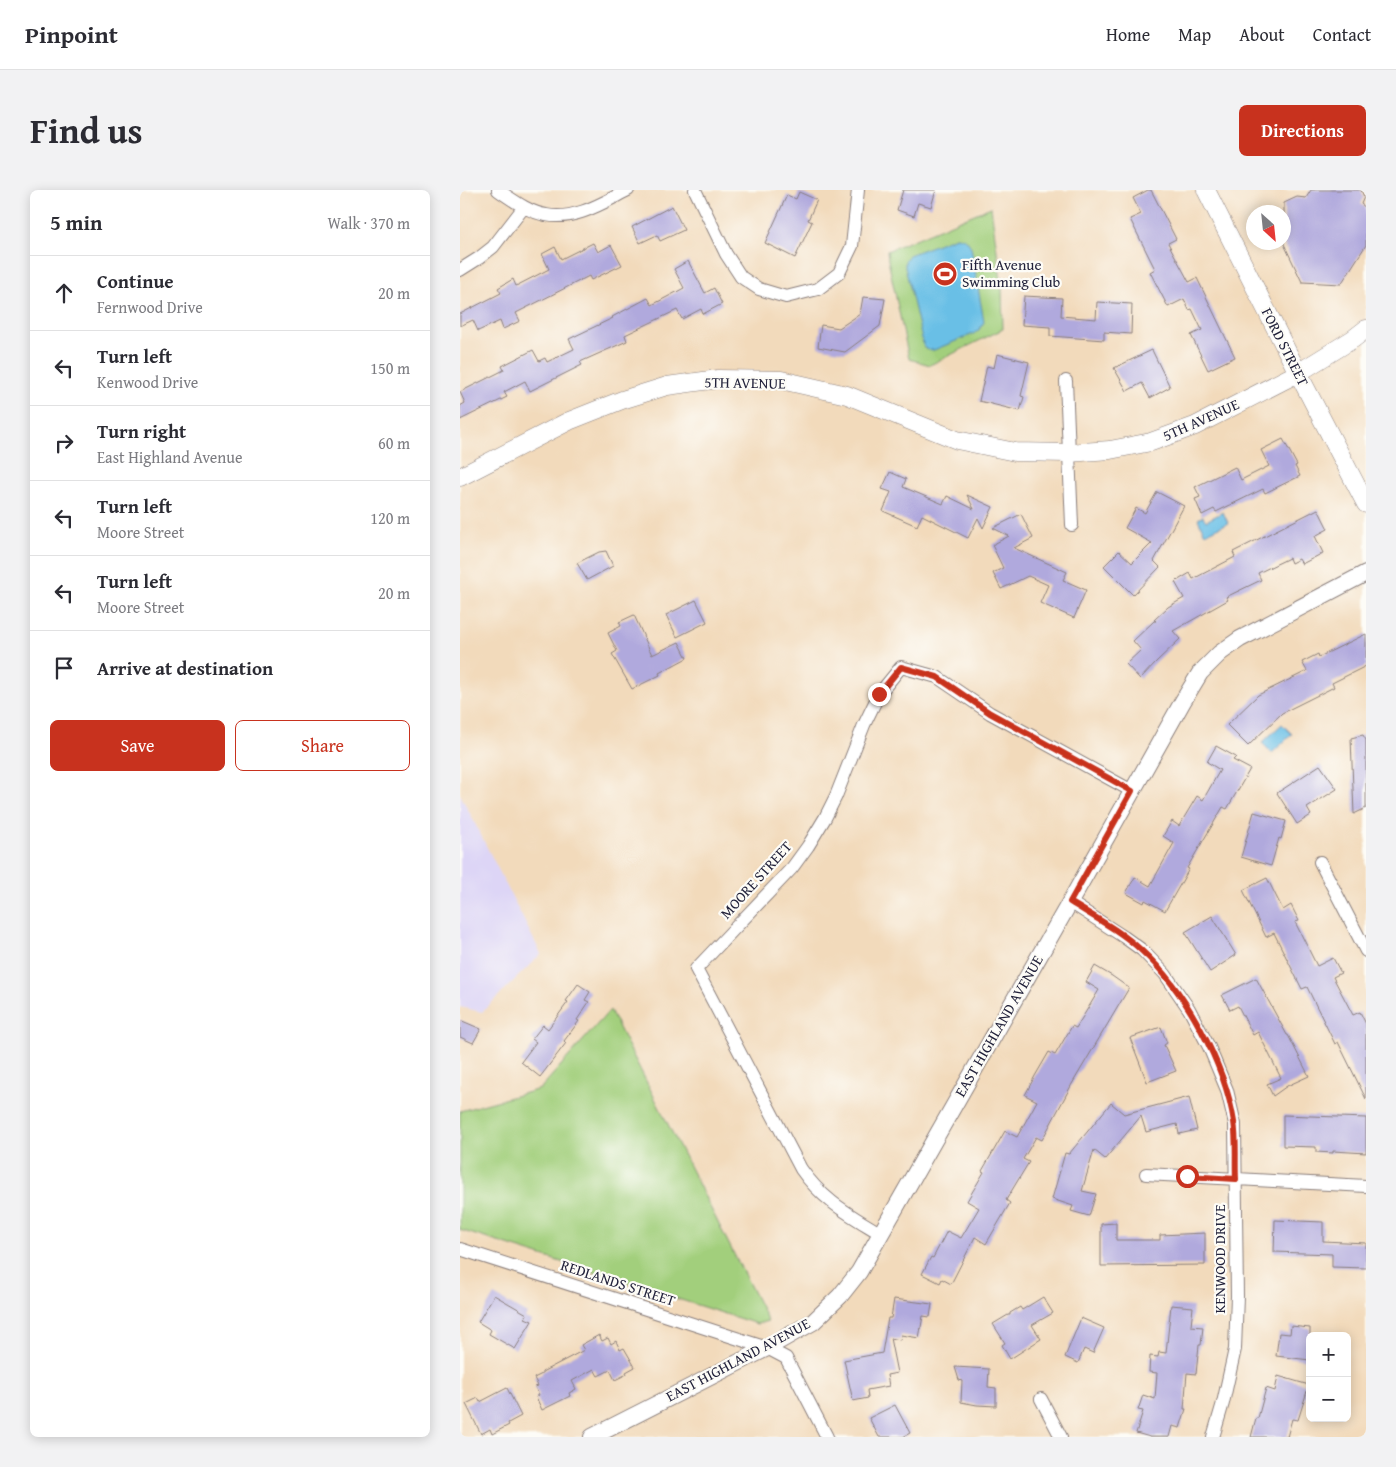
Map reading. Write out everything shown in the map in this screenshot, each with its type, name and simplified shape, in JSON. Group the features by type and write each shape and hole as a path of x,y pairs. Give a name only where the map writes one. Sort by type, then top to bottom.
{"main road":[{"name":"FORD STREET","path":"1206,190 1298,374 1366,504"},
{"path":"1298,374 1366,329"},
{"name":"5TH AVENUE","path":"460,477 569,421 622,400 667,386 718,379 780,380 847,395 957,440 1015,452 1068,453 1110,450 1151,442 1195,426 1298,374"}],"street":[{"path":"498,190 524,207 547,216 567,215 587,210 628,190"},
{"path":"695,190 726,254 741,277 759,289 786,297 818,289 839,273 852,246 858,190"},
{"path":"460,270 493,247 524,207"},
{"path":"1066,381 1072,525"},
{"name":"EAST HIGHLAND AVENUE","path":"592,1437 767,1348 813,1322 840,1296 859,1272 881,1234 1200,673 1220,653 1240,638 1366,573"},
{"name":"MOORE STREET","path":"881,1234 828,1200 808,1180 696,969 792,868 808,846 826,818 864,725 879,694 901,667 937,677 990,713 1132,791"},
{"path":"1320,862 1366,951"},
{"name":"KENWOOD DRIVE","path":"1070,902 1142,950 1164,974 1189,1009 1209,1047 1227,1090 1235,1124 1237,1296 1235,1349 1213,1437"},
{"path":"1146,1174 1366,1186"},
{"name":"REDLANDS STREET","path":"460,1249 767,1348 786,1358 827,1437"},
{"path":"1041,1398 1061,1437"}],"shaded area":[{"path":"460,794 541,954 482,1012 460,1007"}],"green space":[{"name":"Fifth Avenue Swimming Club","path":"991,207 1002,288 1003,329 930,365 909,359 887,251"},
{"path":"610,1010 768,1321 757,1324 460,1230 460,1111 540,1089"}],"water":[{"path":"956,237 965,240 971,247 984,322 978,331 973,334 934,350 929,350 924,348 905,261 909,255"},
{"path":"1223,512 1228,523 1205,534 1198,519 1203,516 1206,521"},
{"path":"1282,724 1292,734 1272,753 1262,743"}],"building":[{"path":"903,190 936,190 931,207 918,203 914,216 897,210"},
{"path":"1151,190 1176,239 1168,243 1189,282 1197,278 1235,357 1208,370 1191,335 1202,330 1192,309 1189,310 1184,299 1168,307 1150,272 1155,269 1130,219 1141,214 1133,198"},
{"path":"1311,190 1361,190 1364,197 1361,204 1366,208 1366,245 1341,284 1302,282 1287,250 1291,250 1291,205 1284,205 1284,203 1297,197 1306,198"},
{"path":"799,192 817,200 808,220 812,222 795,258 765,243 787,195 796,199"},
{"path":"672,206 684,230 660,241 657,235 640,243 632,227"},
{"path":"593,243 598,252 611,245 622,265 591,280 589,276 516,313 520,321 503,329 500,321 478,331 473,320 460,326 460,314 501,293 498,288 513,279 516,286 549,269 542,254 555,247 561,259"},
{"path":"688,261 705,293 714,288 722,304 703,314 701,309 682,319 677,310 625,335 627,341 580,362 582,365 530,391 525,381 504,392 507,397 460,420 460,406 465,403 460,392 504,370 502,366 533,350 539,361 545,358 547,362 574,349 569,339 613,318 648,298 652,305 684,288 674,269"},
{"path":"1024,296 1062,298 1061,316 1096,319 1097,302 1132,304 1131,334 1104,332 1104,340 1050,336 1050,327 1022,325"},
{"path":"863,297 885,299 880,326 845,352 818,347 821,325 839,328 860,314"},
{"path":"1152,350 1170,387 1150,398 1142,383 1127,391 1114,368"},
{"path":"997,354 1029,362 1021,396 1024,397 1020,411 979,401 987,366 994,368"},
{"path":"1283,439 1297,465 1295,466 1300,476 1265,493 1263,489 1216,512 1214,509 1202,515 1195,499 1200,497 1195,487 1235,467 1241,480 1269,466 1261,450"},
{"path":"890,472 906,479 903,487 943,504 947,496 974,509 967,495 993,507 983,528 978,518 968,538 922,515 917,526 883,511 891,492 882,489"},
{"path":"1157,492 1184,506 1154,561 1160,567 1133,595 1104,566 1119,551 1132,563 1152,543 1125,528 1136,508 1145,513"},
{"path":"1318,509 1328,529 1315,536 1323,553 1302,564 1299,559 1291,563 1289,558 1258,573 1261,580 1226,597 1228,600 1173,631 1180,639 1140,679 1126,664 1141,650 1133,641 1156,621 1154,620 1168,607 1184,598 1175,582 1190,573 1193,579 1235,557 1233,552"},
{"path":"1021,514 1033,538 1014,548 1067,572 1063,580 1086,590 1074,618 1040,603 1048,585 1028,576 1001,589 993,573 1003,568 992,545 1009,536 993,528"},
{"path":"606,551 613,566 587,580 577,563 599,552"},
{"path":"696,600 707,622 677,637 666,615"},
{"path":"634,615 652,655 679,642 687,658 659,673 660,675 632,689 612,654 617,651 608,633 621,626 619,622"},
{"path":"1366,634 1366,666 1332,683 1334,687 1282,713 1248,746 1227,725 1258,695 1307,671 1302,662 1318,654 1319,657"},
{"path":"1363,735 1366,740 1366,808 1354,814 1351,738"},
{"path":"1216,746 1236,757 1233,760 1250,769 1227,809 1223,807 1187,868 1189,869 1165,911 1145,900 1144,903 1126,893 1135,877 1150,886 1174,843 1163,836 1172,821 1179,826 1197,796 1203,800 1220,770 1207,762"},
{"path":"1320,765 1337,789 1307,808 1311,815 1297,824 1277,793"},
{"path":"1254,812 1286,821 1271,866 1241,857"},
{"path":"1267,878 1283,910 1291,905 1299,921 1295,922 1317,966 1333,958 1341,973 1333,977 1353,1015 1360,1012 1366,1024 1366,1099 1338,1042 1335,1044 1307,987 1302,989 1274,933 1266,937 1243,890"},
{"path":"1212,916 1236,955 1210,972 1185,932"},
{"path":"1095,966 1129,988 1072,1084 1042,1140 1036,1137 1023,1159 1029,1162 1006,1200 1010,1203 986,1244 975,1237 951,1284 942,1279 940,1283 922,1274 947,1231 961,1238 979,1208 967,1201 984,1172 982,1171 1005,1131 1017,1137 1037,1101 1025,1095 1035,1076 1049,1052 1055,1055 1072,1026 1076,1028 1099,990 1086,982"},
{"path":"1256,978 1309,1076 1287,1086 1273,1096 1267,1084 1281,1078 1258,1032 1253,1035 1238,1006 1230,1010 1222,995"},
{"path":"578,984 590,992 585,1000 589,1002 577,1020 579,1021 564,1041 566,1043 540,1077 521,1062 536,1042 532,1039 543,1025 548,1029 568,1002 566,1001"},
{"path":"460,1020 481,1029 473,1043 460,1037"},
{"path":"1161,1027 1167,1043 1164,1045 1176,1071 1147,1082 1130,1038"},
{"path":"1189,1097 1197,1130 1179,1134 1177,1124 1146,1132 1141,1116 1105,1159 1094,1150 1082,1191 1096,1194 1089,1216 1071,1211 1073,1206 1052,1199 1065,1153 1069,1154 1111,1103 1124,1114"},
{"path":"1283,1115 1366,1118 1366,1153 1316,1152 1316,1147 1283,1146"},
{"path":"1275,1220 1323,1222 1323,1241 1366,1243 1366,1268 1332,1267 1332,1254 1274,1252"},
{"path":"1116,1223 1116,1240 1160,1240 1160,1235 1205,1233 1205,1265 1101,1266 1101,1224"},
{"path":"494,1295 527,1314 525,1318 532,1321 515,1349 489,1334 491,1330 478,1322"},
{"path":"1043,1297 1053,1313 1032,1325 1041,1339 1010,1359 1002,1345 1005,1343 993,1324 1020,1307 1022,1310"},
{"path":"894,1299 932,1304 930,1317 923,1316 919,1338 901,1335 900,1340 890,1338 897,1373 887,1375 889,1386 867,1390 868,1398 853,1401 844,1360 882,1353 888,1318 891,1318"},
{"path":"1171,1305 1193,1307 1191,1326 1203,1327 1201,1345 1199,1345 1196,1374 1187,1373 1184,1409 1186,1409 1180,1428 1172,1426 1169,1437 1150,1437 1136,1433 1143,1411 1138,1410 1143,1395 1155,1399 1157,1373 1149,1372 1150,1356 1158,1357 1159,1352 1166,1353"},
{"path":"1081,1318 1104,1328 1093,1353 1084,1349 1078,1363 1065,1357"},
{"path":"1291,1326 1310,1328 1310,1332 1306,1332 1306,1360 1276,1356 1279,1333 1290,1334"},
{"path":"599,1335 602,1341 608,1338 611,1344 616,1341 620,1350 624,1348 635,1367 626,1372 627,1374 615,1380 610,1370 598,1376 594,1369 572,1381 576,1389 569,1393 570,1396 542,1410 536,1397 539,1395 535,1387 538,1386 534,1378 584,1350 581,1345"},
{"path":"955,1367 989,1369 988,1387 996,1388 996,1406 961,1402 962,1381 959,1380"},
{"path":"1278,1376 1306,1384 1306,1395 1298,1420 1292,1419 1287,1437 1251,1437 1266,1388 1275,1391"},
{"path":"507,1388 521,1416 492,1434 490,1429 481,1434 466,1404 478,1398 480,1402"},
{"path":"895,1405 910,1433 903,1437 879,1437 869,1418"}],"place":[{"name":"Fifth Avenue Swimming Club","path":"945,274"}],"route":[{"path":"879,694 901,667 937,677 990,713 1132,791 1070,902 1142,950 1164,974 1189,1009 1209,1047 1227,1090 1235,1124 1236,1179 1187,1176"}]}
